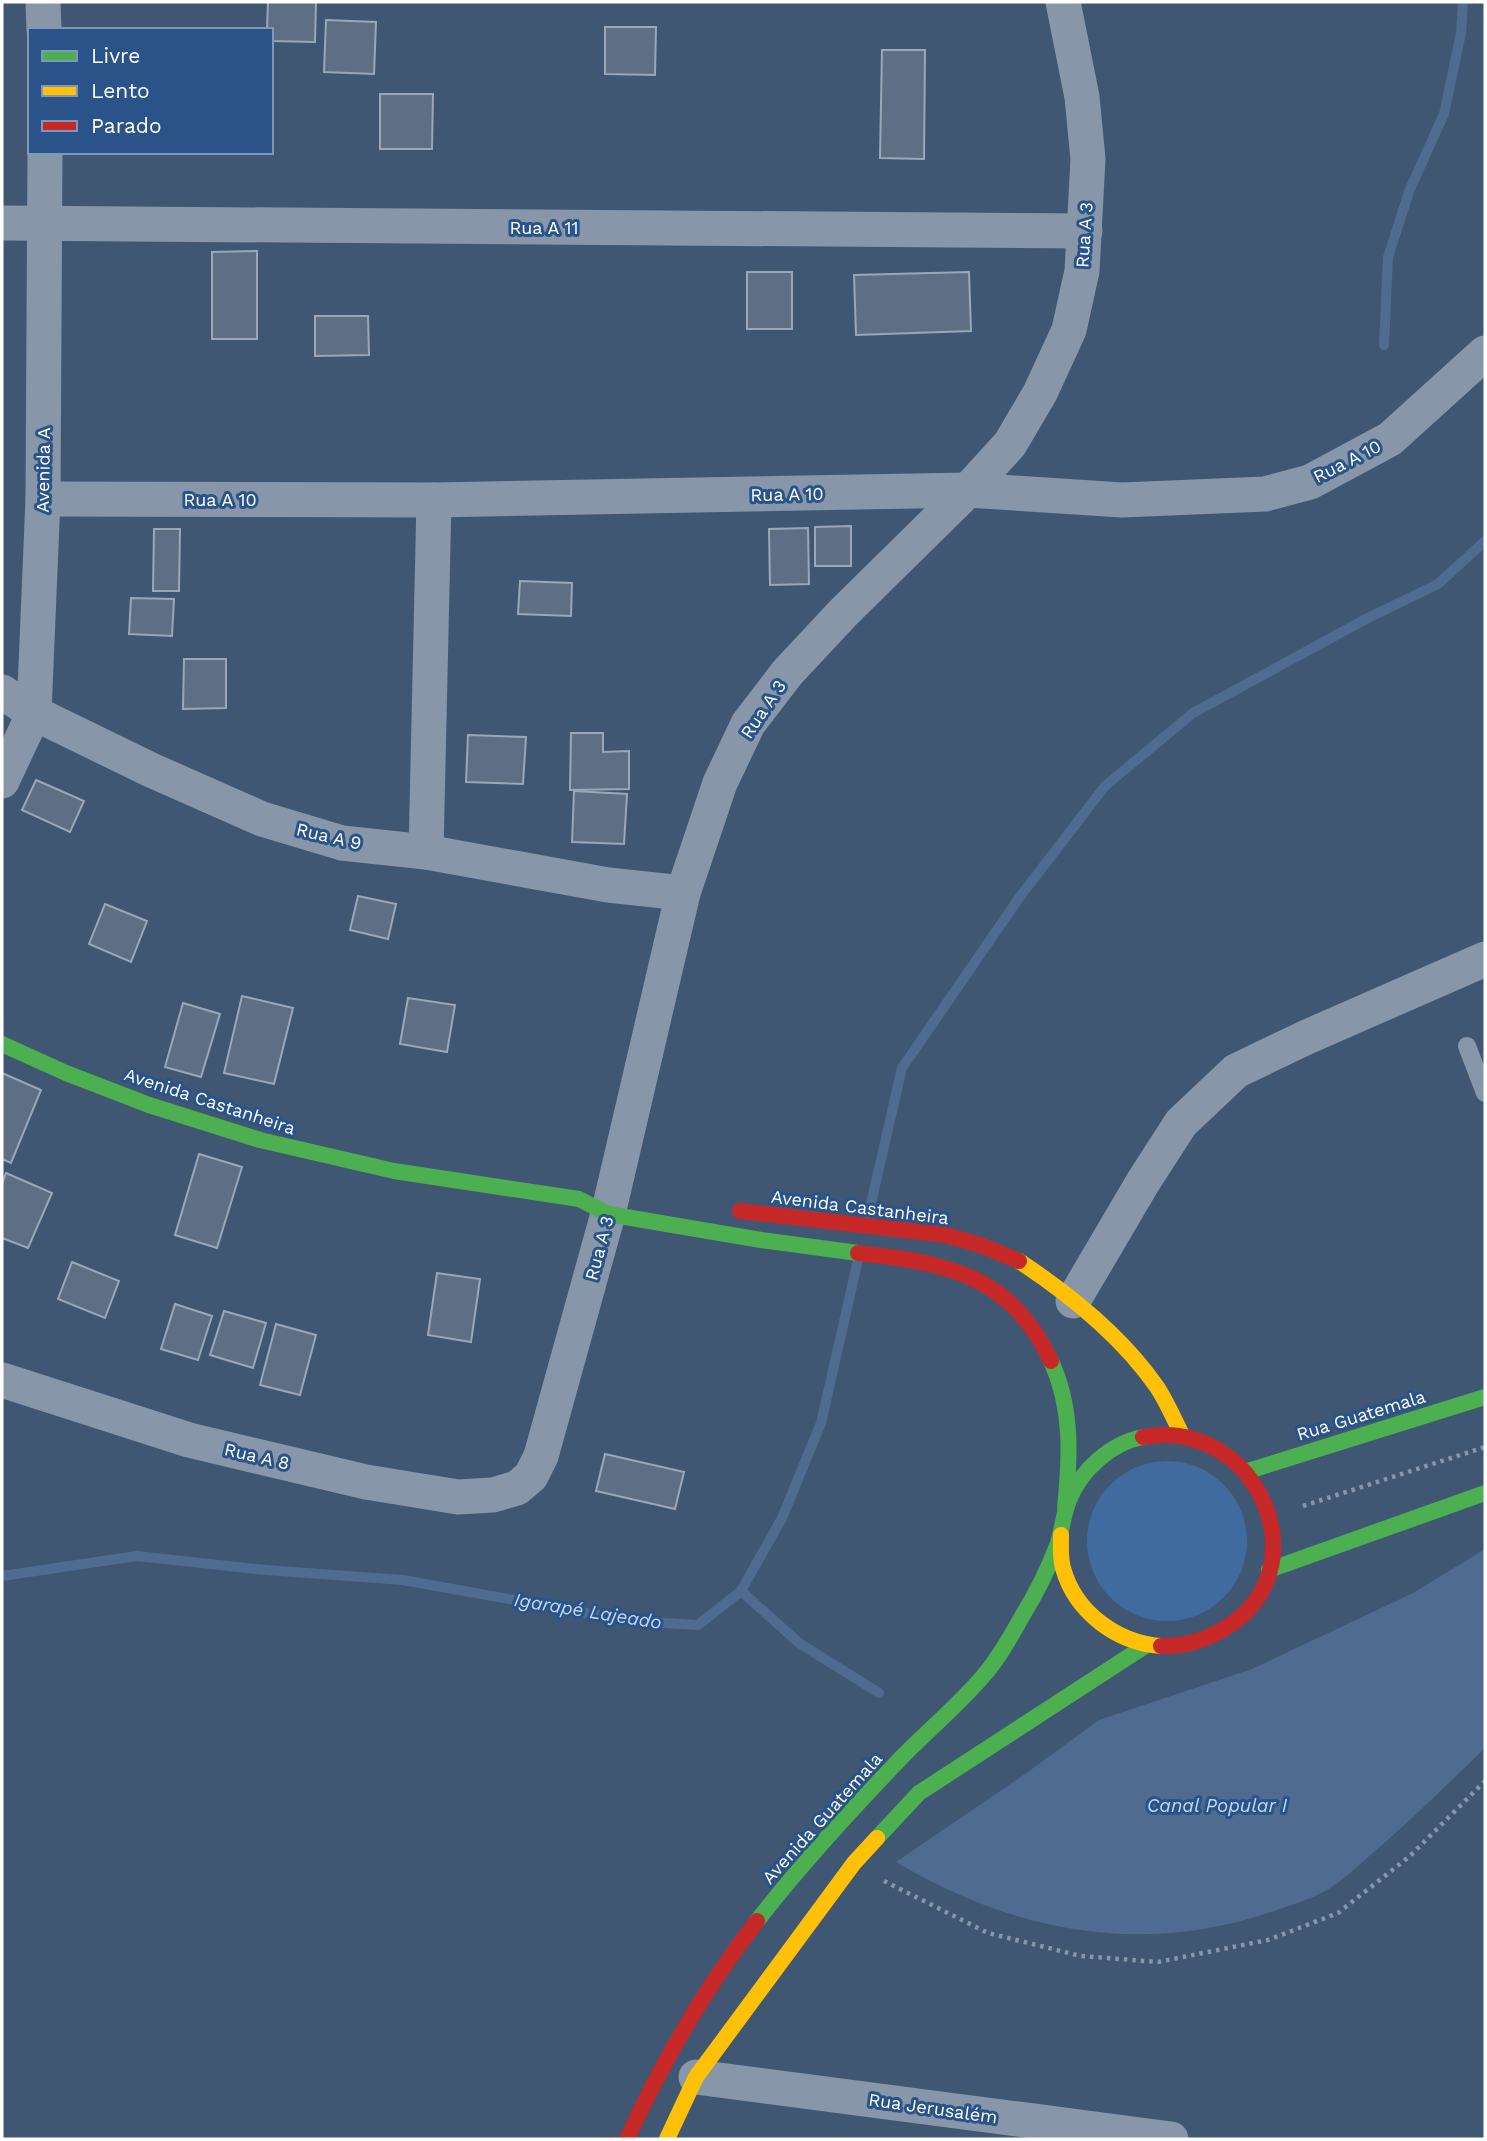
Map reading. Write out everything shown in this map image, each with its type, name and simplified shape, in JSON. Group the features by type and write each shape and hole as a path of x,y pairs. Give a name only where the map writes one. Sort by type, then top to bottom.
{"main road":[{"name":"Avenida Castanheira","path":"2,1044 66,1073 149,1105 260,1140 394,1171 606,1200 804,1247 930,1265 963,1274 997,1290 1026,1317 1058,1379 1068,1417 1070,1461 1065,1508"},
{"name":"Avenida Castanheira","path":"730,1209 946,1235 983,1246 1018,1261 1052,1283 1129,1354 1158,1388 1182,1435"},
{"name":"Rua Guatemala","path":"1248,1471 1485,1397"},
{"path":"1157,1435 1182,1435 1206,1441 1228,1454 1248,1471 1266,1501 1273,1535 1269,1570 1256,1599 1235,1623 1217,1635 1177,1648 1145,1646 1116,1636 1092,1618 1073,1593 1063,1565 1061,1535 1065,1508 1076,1486 1091,1466 1111,1450 1133,1440 1157,1435"},
{"path":"1269,1570 1485,1493"},
{"name":"Avenida Guatemala","path":"627,2139 664,2061 714,1976 800,1866 915,1744 983,1677 1032,1600 1061,1535"},
{"path":"667,2139 696,2077 854,1864 919,1793 1145,1646"}],"street":[{"path":"43,2 44,28"},
{"name":"Rua A 3","path":"517,1488 531,1476 541,1456 683,893 720,783 748,724 787,673 844,611 968,490 1010,444 1040,393 1069,330 1082,271 1088,159 1082,97 1063,2"},
{"name":"Avenida A","path":"2,781 34,713 43,499 45,154"},
{"name":"Rua A 11","path":"2,223 1086,232"},
{"name":"Rua A 10","path":"43,499 433,500 968,490 1122,500 1265,494 1310,482 1391,439 1485,353"},
{"path":"426,852 433,500"},
{"name":"Rua A 9","path":"2,692 34,713 151,770 262,819 342,843 426,852 608,885 683,893"},
{"path":"1073,1301 1181,1123 1236,1071 1485,959"},
{"name":"Rua A 8","path":"2,1380 189,1440 366,1482 458,1497 494,1494 517,1488"},
{"name":"Rua Jerusalém","path":"696,2077 1171,2139"}],"lane":[{"path":"1466,1046 1485,1093"}],"path":[{"path":"1292,1510 1485,1447"},
{"path":"854,1864 903,1893 988,1933 1081,1956 1158,1962 1268,1940 1339,1913 1410,1856 1485,1781"}],"shaded area":[{"path":"1167,1461 1198,1467 1223,1485 1241,1510 1247,1541 1241,1572 1223,1597 1198,1615 1167,1621 1136,1615 1111,1597 1093,1572 1087,1541 1093,1510 1111,1485 1136,1467"}],"water":[{"name":"Canal Popular I","path":"1485,1549 1485,1748 1387,1840 1329,1889 1304,1901 1219,1926 1171,1933 1124,1934 1030,1920 940,1886 896,1862 1099,1720 1252,1669 1413,1593"}],"building":[{"path":"268,2 316,2 315,42 273,41 273,28 267,28"},
{"path":"326,20 376,22 374,74 324,72"},
{"path":"605,27 656,27 655,75 605,74"},
{"path":"882,50 925,50 924,159 880,158"},
{"path":"380,94 433,94 432,149 380,149"},
{"path":"257,251 257,339 212,339 212,252"},
{"path":"747,272 792,272 792,329 747,329"},
{"path":"969,272 971,331 856,335 854,275"},
{"path":"315,316 368,316 369,355 315,356"},
{"path":"851,526 851,566 815,566 815,527"},
{"path":"808,528 809,584 770,585 769,529"},
{"path":"154,529 180,529 179,591 153,591"},
{"path":"520,581 572,583 571,616 518,614"},
{"path":"131,598 174,599 172,636 129,634"},
{"path":"184,659 226,659 226,708 183,709"},
{"path":"571,733 603,733 603,752 629,751 629,789 570,790"},
{"path":"468,735 526,737 523,784 466,782"},
{"path":"36,780 84,801 70,832 22,810"},
{"path":"574,791 627,794 624,844 572,842"},
{"path":"358,896 396,904 388,939 350,930"},
{"path":"105,904 147,921 131,962 89,944"},
{"path":"242,996 293,1008 274,1084 224,1073"},
{"path":"408,998 455,1005 447,1052 400,1044"},
{"path":"183,1003 220,1014 201,1077 165,1067"},
{"path":"2,1073 41,1090 11,1163 2,1159"},
{"path":"199,1154 242,1167 217,1248 175,1235"},
{"path":"6,1173 52,1193 28,1248 2,1238 2,1184"},
{"path":"72,1262 119,1281 105,1318 58,1299"},
{"path":"437,1273 480,1279 471,1342 428,1335"},
{"path":"175,1304 212,1316 198,1360 161,1349"},
{"path":"224,1311 266,1323 253,1368 210,1355"},
{"path":"276,1324 316,1335 300,1395 260,1385"},
{"path":"605,1454 684,1472 675,1509 596,1491"}],"waterway":[{"path":"1384,345 1388,257 1410,189 1444,114 1461,33 1463,2"},
{"path":"867,1221 902,1068 1019,898 1105,786 1193,713 1366,619 1438,584 1485,541"},
{"name":"Igarapé Lajeado","path":"2,1576 137,1556 266,1570 403,1580 631,1621 698,1625 741,1591 782,1518 821,1423 858,1260"},
{"path":"741,1591 799,1643 879,1693"}],"traffic: fast":[{"path":"2,1044 66,1073 149,1105 260,1140 394,1171 579,1199 608,1214 761,1240 858,1253"},
{"path":"1051,1361 1063,1397 1068,1433 1065,1508"},
{"path":"1248,1471 1485,1397"},
{"path":"757,1921 845,1817 990,1668 1042,1580 1057,1546 1069,1500 1081,1478 1109,1452 1143,1437"},
{"path":"1269,1570 1485,1493"},
{"path":"877,1838 919,1793 1145,1646"}],"traffic: slow":[{"path":"1019,1261 1076,1302 1128,1351 1157,1387 1182,1435"},
{"path":"1061,1535 1063,1568 1077,1598 1088,1611 1114,1632 1145,1644 1161,1646"},
{"path":"667,2139 696,2077 854,1863 877,1838"}],"traffic: jam":[{"path":"740,1211 946,1235 1019,1261"},
{"path":"858,1253 920,1262 972,1278 995,1291 1016,1309 1035,1332 1051,1361"},
{"path":"1143,1437 1183,1437 1218,1450 1246,1473 1264,1504 1273,1537 1270,1572 1253,1604 1222,1630 1208,1637 1185,1644 1161,1646"},
{"path":"627,2139 686,2026 719,1973 757,1921"}]}
